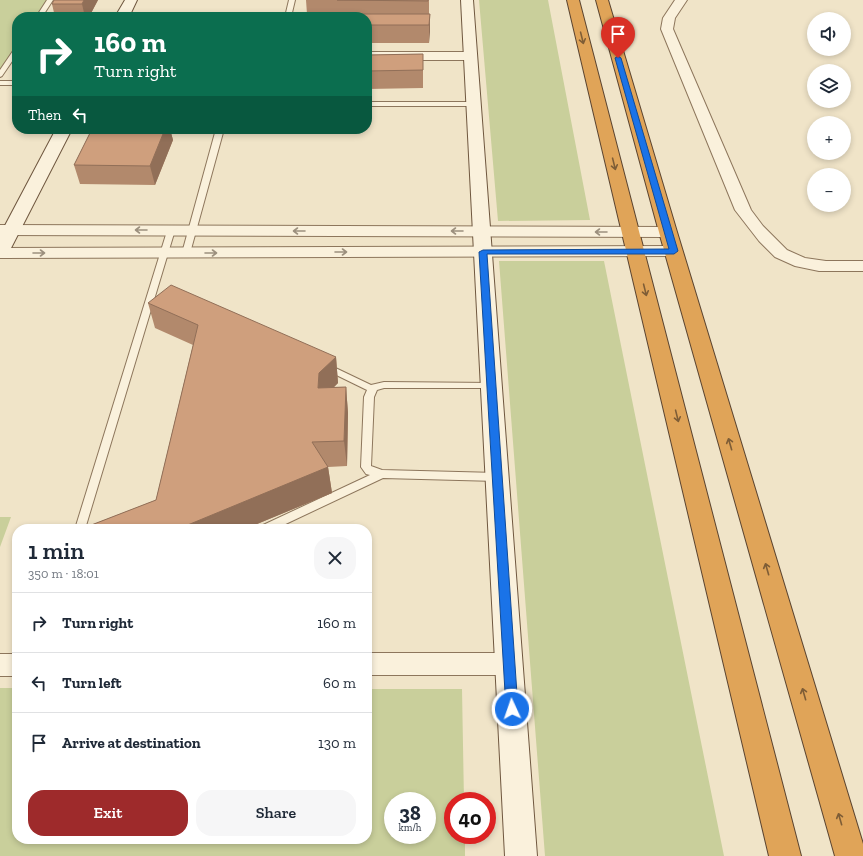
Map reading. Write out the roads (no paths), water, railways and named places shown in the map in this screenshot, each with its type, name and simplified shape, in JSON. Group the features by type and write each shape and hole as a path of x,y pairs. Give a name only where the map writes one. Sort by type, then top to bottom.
{"highway":[{"path":"573,0 786,856"},
{"path":"602,0 671,242 851,856"}],"street":[{"path":"124,12 130,0"},
{"path":"467,0 521,856"},
{"path":"681,0 669,18 666,29 744,210 758,232 770,246 787,258 812,265 863,266"},
{"path":"372,56 471,56"},
{"path":"61,134 6,230 0,252 186,253 482,242 671,242"},
{"path":"6,230 192,230 482,242"},
{"path":"372,664 509,664"},
{"path":"0,665 12,665"}],"lane":[{"path":"42,12 50,0"},
{"path":"289,12 292,0"},
{"path":"0,75 12,57"},
{"path":"0,83 12,83"},
{"path":"372,104 474,104"},
{"path":"186,253 219,134"},
{"path":"82,524 158,289 171,230"},
{"path":"316,362 372,389 384,385 491,385"},
{"path":"372,389 369,397 366,467 370,471 382,474 497,477"},
{"path":"276,524 382,474"}]}
